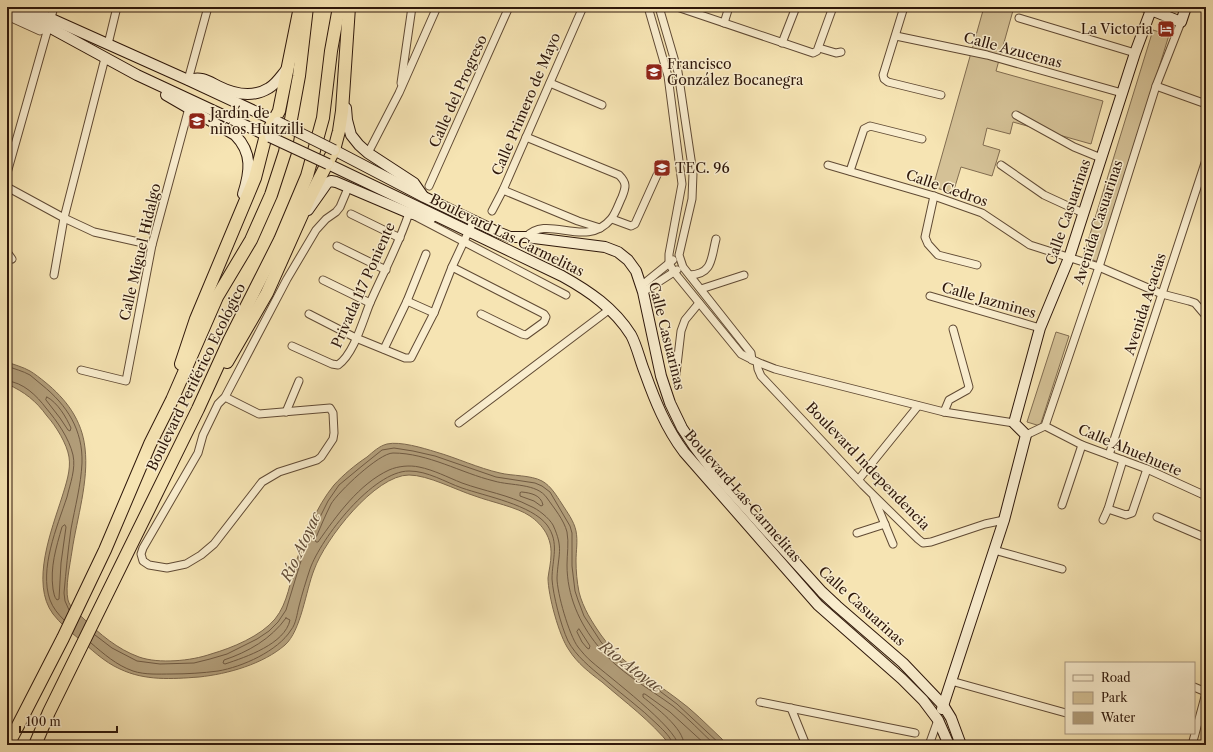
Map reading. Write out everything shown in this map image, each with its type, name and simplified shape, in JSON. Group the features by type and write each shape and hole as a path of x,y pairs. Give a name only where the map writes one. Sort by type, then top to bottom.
{"highway":[{"path":"172,400 181,363 196,319 230,240 255,178 268,136 276,121 300,7"},
{"name":"Boulevard Periférico Ecológico","path":"8,745 12,730 63,638 105,550 150,444 172,400 217,297 251,240 271,195 285,152 299,76 307,7"},
{"name":"Boulevard Periférico Ecológico","path":"34,745 198,409 232,335 280,240 307,176 322,118 331,51 339,7"},
{"path":"198,409 215,383 267,293 309,199 334,150 340,131 349,7"}],"main road":[{"name":"Boulevard Las Carmelitas","path":"25,7 105,58 447,221 471,226 562,276 593,295 610,309 632,337 649,385 668,429 684,452 793,577 827,613"},
{"name":"Avenida Casuarinas","path":"1181,22 1186,7"},
{"name":"Boulevard Las Carmelitas","path":"7,8 108,44 276,121 334,150"},
{"path":"1151,10 1181,22"},
{"name":"Calle Casuarinas","path":"1014,424 1040,328 1069,258 1135,53 1151,10"},
{"path":"188,80 199,78 205,79 229,92 248,94 269,88 286,70"},
{"path":"137,74 144,83 235,135 245,147 248,154 246,185 230,240"},
{"path":"344,83 347,120 351,135 368,153 414,183 423,196"},
{"name":"Calle Casuarinas","path":"334,150 423,196 471,226 510,236 605,247 618,252 628,260 636,271 642,289 660,376 664,388 676,416 694,446 712,470 822,592 903,663 943,705 951,718 961,745"},
{"path":"299,223 327,183 331,181 409,213 447,221"},
{"path":"649,385 658,393 664,388"},
{"path":"938,720 1004,520 1026,435 1014,424"},
{"name":"Calle Casuarinas","path":"827,613 902,679 923,700 938,720 949,745"}],"street":[{"path":"7,173 54,7"},
{"path":"108,44 117,7"},
{"path":"188,80 208,7"},
{"path":"399,93 412,7"},
{"path":"368,153 399,93 436,7"},
{"name":"Calle del Progreso","path":"430,186 509,7"},
{"name":"Calle Primero de Mayo","path":"492,210 503,190 583,7"},
{"name":"Boulevard Independencia","path":"648,7 668,76 682,184 670,254 670,263 674,272 741,354 754,361 798,376 944,412 1014,424"},
{"path":"642,289 679,255 692,200 693,173 676,62 659,7"},
{"path":"677,7 782,43 817,51 836,53 841,52"},
{"path":"724,23 729,7"},
{"path":"782,43 796,7"},
{"path":"817,51 833,7"},
{"path":"904,7 883,75 884,79 888,82 941,95"},
{"path":"1140,7 1151,10"},
{"name":"Boulevard Las Carmelitas","path":"7,16 40,31 50,23"},
{"path":"1019,18 1135,53"},
{"name":"Avenida Casuarinas","path":"1045,426 1099,267 1156,86 1181,22"},
{"name":"Calle Azucenas","path":"896,36 987,55 1122,93"},
{"path":"54,275 64,218 105,58"},
{"path":"550,83 602,105"},
{"path":"1156,86 1206,104"},
{"name":"Calle Miguel Hidalgo","path":"81,370 126,381 152,245 189,108"},
{"path":"1016,116 1074,147 1101,158"},
{"path":"850,171 864,129 870,126 922,139"},
{"path":"526,137 619,175 625,181 626,188 612,219 594,231 578,233 549,228 540,229 526,237"},
{"name":"Avenida Acacias","path":"1109,455 1206,160"},
{"path":"612,219 631,226 635,224 662,164"},
{"name":"Calle Cedros","path":"828,165 934,196 982,213 1030,245 1099,267 1162,294 1195,303 1206,316"},
{"path":"1001,165 1044,195 1083,213"},
{"path":"7,187 64,218 94,232 152,245"},
{"path":"225,397 259,414 330,408 333,412 334,433 332,439 321,457 317,460 279,472 262,482 214,544 201,555 186,564 176,567 167,568 150,565 143,561 141,554 143,548 198,453 203,435 218,404 225,397 287,279 316,230 340,207 348,188"},
{"path":"503,190 578,221 600,228"},
{"path":"934,196 925,237 928,244 938,255 977,265"},
{"path":"409,213 566,295"},
{"name":"Privada 117 Poniente","path":"292,346 338,365 343,362 356,338 370,303 400,238 409,213"},
{"path":"351,214 400,238"},
{"path":"309,314 356,338 405,358 411,358 434,313 452,267 471,226"},
{"path":"690,275 697,275 706,271 709,266 716,239"},
{"path":"337,246 386,270"},
{"path":"7,252 12,259"},
{"path":"384,349 407,300 426,254"},
{"name":"Boulevard Independencia","path":"679,255 683,267 751,353 761,376 872,494 918,539 924,543 931,542 985,524 1004,520"},
{"path":"452,267 544,314 546,317 544,322 526,335 481,314"},
{"path":"642,289 683,267"},
{"path":"701,289 744,275"},
{"path":"323,280 370,303"},
{"name":"Calle Jazmines","path":"930,296 1040,328"},
{"path":"407,300 434,313"},
{"path":"676,374 681,331 685,320 699,303"},
{"path":"459,423 610,309"},
{"path":"944,412 950,400 967,390 969,387 953,329"},
{"path":"286,412 299,381"},
{"path":"859,479 918,406"},
{"path":"1026,435 1045,426"},
{"name":"Calle Ahuehuete","path":"1045,426 1082,445 1147,469 1206,496"},
{"path":"1062,506 1082,445"},
{"path":"1103,520 1108,509 1123,460"},
{"path":"1108,509 1126,515 1132,513 1147,469"},
{"path":"872,494 894,544"},
{"path":"1157,517 1206,538"},
{"path":"857,533 885,524"},
{"path":"994,550 1062,570"},
{"path":"952,681 1065,713"},
{"path":"1195,688 1206,693 1195,734"},
{"path":"760,702 915,733"},
{"path":"791,708 806,745"},
{"path":"930,745 938,720"},
{"path":"1192,745 1195,734"}],"green space":[{"path":"984,7 1014,7 996,71 1103,101 1091,144 1013,122 1010,134 987,128 983,145 1000,150 992,176 961,167 953,193 933,187"},
{"path":"1153,30 1169,35 1099,262 1083,257"},
{"path":"1056,332 1069,336 1040,426 1027,422"}],"water":[{"name":"Río Atoyac","path":"7,362 30,371 53,389 66,403 77,419 83,438 86,461 82,500 68,576 67,595 72,608 109,641 123,650 147,659 165,661 185,660 228,648 246,641 262,631 275,619 283,606 296,562 307,532 316,512 334,485 349,470 384,445 392,443 405,444 444,454 492,471 538,479 548,485 568,513 575,527 577,538 576,573 579,592 585,609 601,635 608,645 626,662 676,698 700,718 722,739 726,745 670,745 646,720 576,659 565,644 558,626 548,585 551,558 550,543 546,532 535,520 518,510 425,477 409,475 396,478 381,485 353,511 340,526 320,557 314,570 299,620 291,639 276,652 256,663 233,671 199,677 169,679 139,676 114,666 98,655 65,627 53,614 46,601 43,587 45,556 53,524 68,477 69,457 61,435 43,411 25,394 7,384"}],"place":[{"name":"La Victoria","path":"1166,29"},
{"name":"Francisco González Bocanegra","path":"654,72"},
{"name":"Jardín de niños Huitzilli","path":"197,121"},
{"name":"TEC. 96","path":"662,168"}]}
